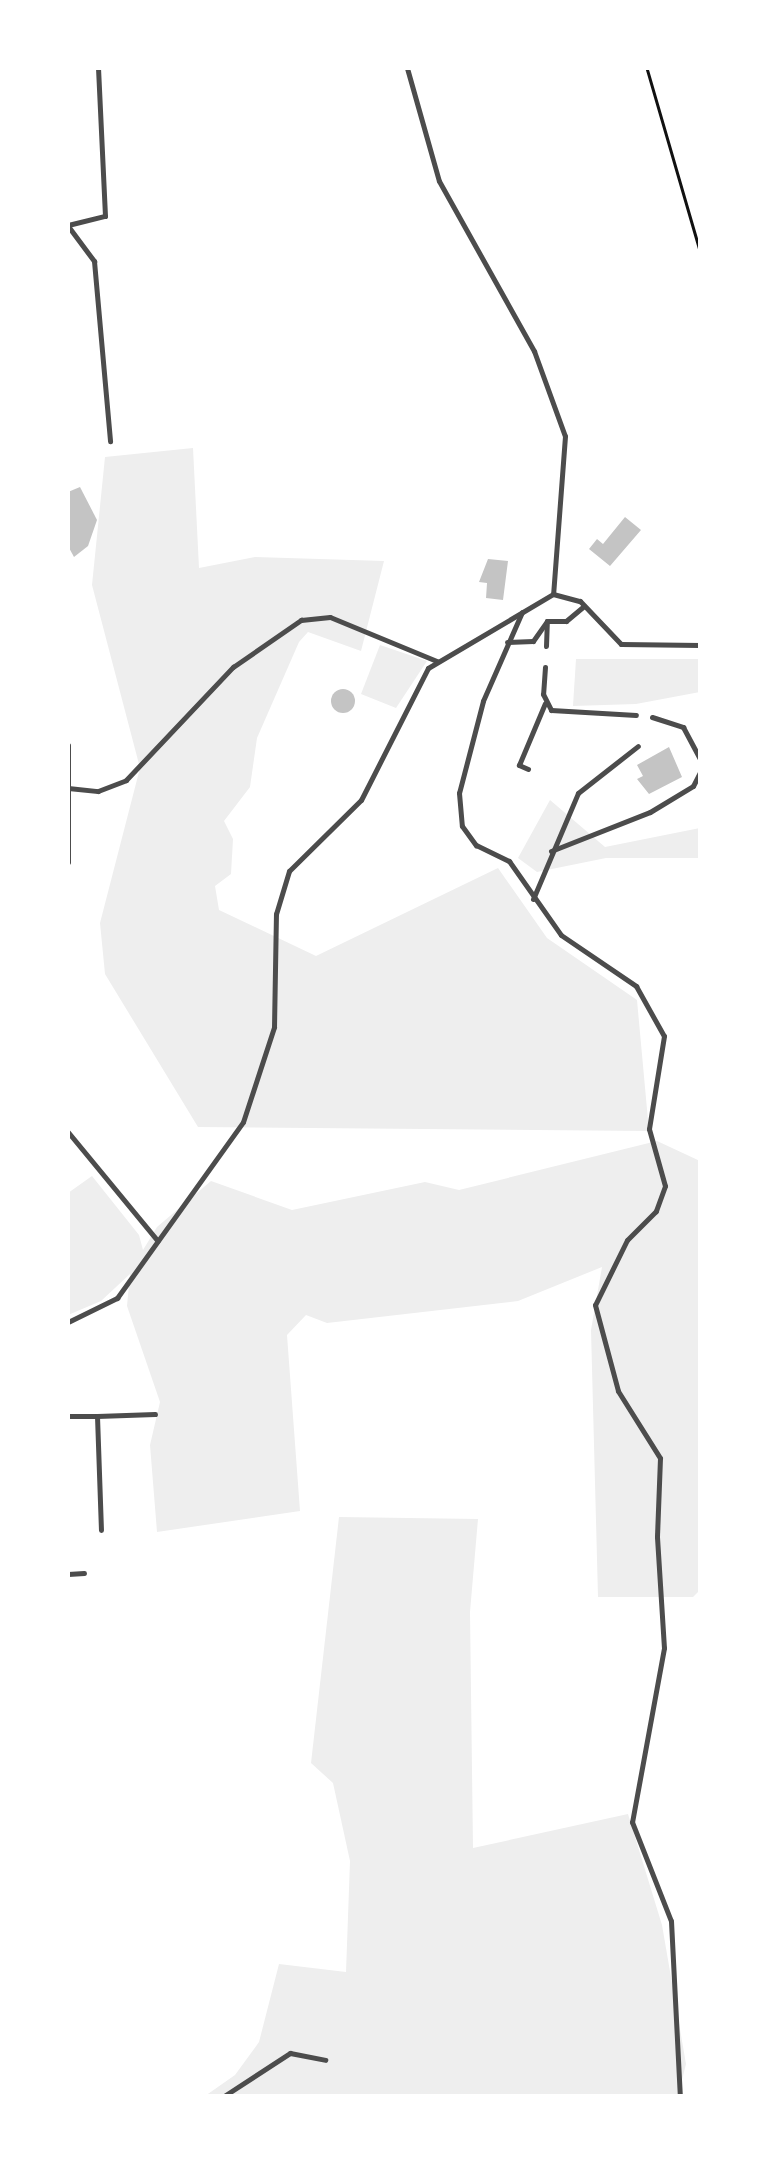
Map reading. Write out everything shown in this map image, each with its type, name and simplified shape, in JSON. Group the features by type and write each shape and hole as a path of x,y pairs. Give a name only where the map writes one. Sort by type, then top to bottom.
{"street":[{"path":"98,68 105,216 68,225 94,261 110,441"},
{"path":"407,68 439,180 534,350 565,436 553,594"},
{"path":"553,594 584,606 620,644 700,645"},
{"path":"68,1322 117,1298 243,1122 262,1079 274,1027 276,914 289,871 362,800 421,678 437,661 553,594"},
{"path":"547,621 566,621 584,606"},
{"path":"522,612 483,701 458,815 467,836 509,861 561,935 636,986 664,1036 649,1129 666,1186 656,1211 627,1240 594,1305 618,1391 660,1458 656,1537 664,1648 632,1822 671,1921 680,2096"},
{"path":"69,788 98,790 126,780 233,667 287,626 330,618 437,661"},
{"path":"507,642 533,641 547,621"},
{"path":"546,646 547,621"},
{"path":"528,768 519,765 545,703 545,667"},
{"path":"545,703 561,714 636,715"},
{"path":"652,717 682,726 700,758"},
{"path":"68,745 68,862"},
{"path":"534,899 578,793 638,746"},
{"path":"551,851 601,835 692,786 700,772"},
{"path":"68,1132 158,1241"},
{"path":"68,1416 155,1414"},
{"path":"97,1416 101,1530"},
{"path":"68,1574 84,1574"},
{"path":"224,2096 290,2053 325,2060"}],"path":[{"path":"646,68 700,251"}],"shaded area":[{"path":"193,448 199,568 255,557 384,561 361,651 308,632 299,642 257,738 250,787 224,821 233,839 231,874 215,886 219,910 316,956 498,868 547,938 637,1000 649,1131 198,1127 105,974 100,923 140,768 92,585 105,457"},
{"path":"380,645 427,661 396,708 361,694"},
{"path":"576,659 698,659 700,692 636,704 573,706"},
{"path":"550,800 605,847 700,828 700,858 606,858 537,872 518,858"},
{"path":"657,1141 700,1161 700,1590 693,1597 598,1597 591,1330 602,1267 518,1301 327,1323 306,1315 287,1335 300,1511 157,1532 150,1445 160,1402 127,1306 130,1274 101,1301 68,1315 68,1193 92,1176 139,1235 143,1250 157,1227 211,1181 292,1210 425,1182 459,1190"},
{"path":"339,1517 478,1519 470,1612 473,1848 628,1814 662,1925 686,2064 678,2096 205,2096 235,2075 259,2042 279,1964 346,1972 350,1861 333,1783 311,1763"}],"building":[{"path":"80,487 97,520 88,546 74,557 68,546 68,492"},
{"path":"625,517 641,530 610,566 589,549 597,539 603,544"},
{"path":"488,559 508,561 503,600 486,598 487,583 479,582"},
{"path":"343,689 355,701 343,713 331,701"},
{"path":"669,747 682,777 649,794 637,779 643,776 637,765"}]}
